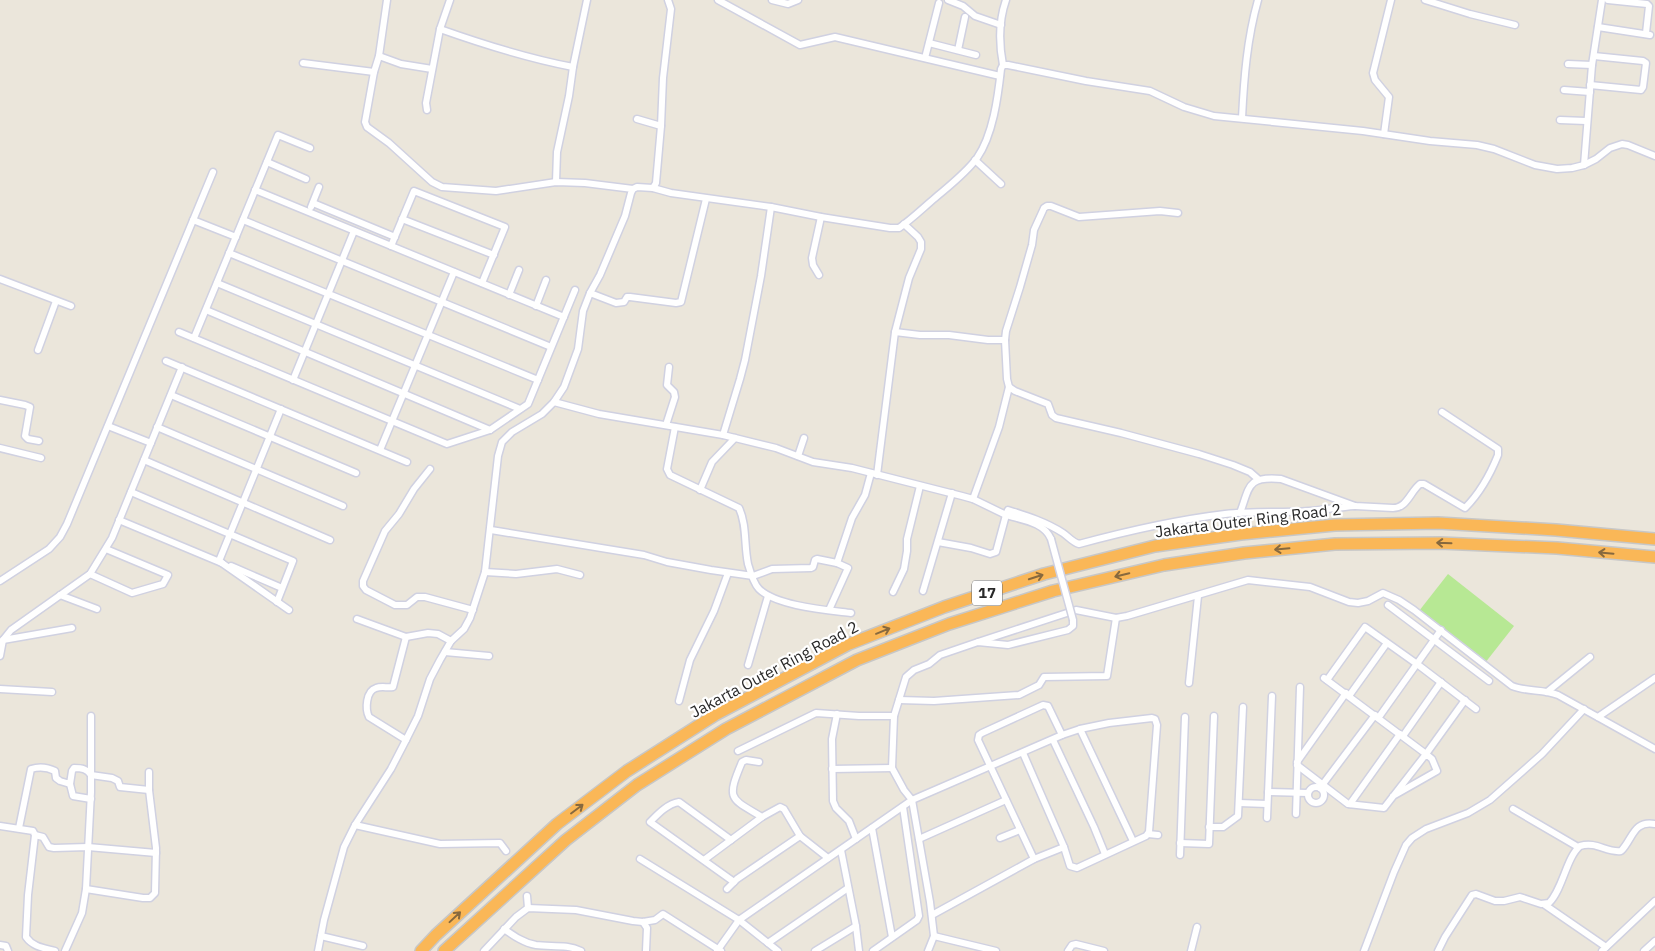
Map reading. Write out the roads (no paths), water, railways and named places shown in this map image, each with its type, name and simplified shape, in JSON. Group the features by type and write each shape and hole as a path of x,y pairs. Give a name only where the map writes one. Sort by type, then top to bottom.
{"highway":[{"name":"Jakarta Outer Ring Road 2","path":"421,951 557,824 627,771 716,715 849,644 944,607 1044,574 1155,546 1241,534 1335,525 1438,523 1556,530 1655,539"},
{"name":"Jakarta Outer Ring Road 2","path":"444,951 566,840 637,785 726,729 857,660 949,624 1053,591 1164,565 1253,552 1334,544 1440,543 1556,548 1655,557"}],"street":[{"path":"387,0 365,122 367,127 407,158 432,182 442,186 496,191 556,182 585,183 634,189 637,187 653,188 671,193 771,207 890,228 899,228 945,190 975,160 984,145 996,104 1003,65 1001,25 1002,11 1006,0"},
{"path":"427,110 426,103 440,29 450,0"},
{"path":"556,182 557,152 569,96 572,67 587,0"},
{"path":"653,188 656,183 662,126 663,78 671,9 668,0"},
{"path":"718,0 800,45 834,38 1000,76"},
{"path":"772,0 788,4 798,0"},
{"path":"948,0 963,6 974,16 1001,25"},
{"path":"1242,118 1245,69 1252,21 1258,0"},
{"path":"1384,134 1389,97 1375,80 1373,73 1391,0"},
{"path":"1425,0 1462,12 1515,25"},
{"path":"1584,165 1586,121 1592,65 1602,0"},
{"path":"1598,27 1648,34 1649,6 1647,4 1608,0"},
{"path":"925,58 938,3"},
{"path":"958,50 965,17"},
{"path":"440,29 494,49 572,67"},
{"path":"929,43 976,55"},
{"path":"378,56 401,64 432,69"},
{"path":"1590,85 1641,90 1643,87 1646,63 1594,56"},
{"path":"303,63 374,72"},
{"path":"1568,64 1592,65"},
{"path":"1003,65 1150,91 1184,107 1214,116 1477,145 1494,149 1535,165 1557,169 1584,165 1596,159 1610,148 1622,144 1655,156"},
{"path":"1564,90 1590,92"},
{"path":"637,118 662,126"},
{"path":"1560,120 1586,121"},
{"path":"194,338 278,136 310,148"},
{"path":"975,160 1001,184"},
{"path":"267,162 306,179"},
{"path":"0,581 49,549 60,537 67,524 213,172"},
{"path":"309,212 319,187"},
{"path":"318,951 331,891 344,847 355,825 391,769 406,740 418,716 430,679 444,652 451,641 464,629 472,610 485,572 498,456 502,442 512,432 542,414 554,402 569,376 578,349 583,311 610,253 634,189"},
{"path":"255,190 564,317"},
{"path":"391,246 414,191 505,227 482,283"},
{"path":"590,293 616,303 624,302 630,297 681,302 706,198"},
{"path":"313,203 395,237"},
{"path":"972,499 999,427 1009,387 1005,340 1032,245 1034,230 1044,208 1052,206 1079,217 1160,211 1178,213"},
{"path":"723,435 745,360 762,276 771,207"},
{"path":"819,276 813,265 812,258 821,217"},
{"path":"402,219 494,255"},
{"path":"193,220 236,237"},
{"path":"243,220 551,347"},
{"path":"837,563 852,518 874,474 895,332 909,278 921,249 921,242 918,237 904,224"},
{"path":"293,380 354,231"},
{"path":"229,253 538,380"},
{"path":"509,295 519,270"},
{"path":"380,450 454,272"},
{"path":"0,279 71,306"},
{"path":"536,306 546,280"},
{"path":"217,283 520,409"},
{"path":"179,332 447,444 490,430 528,404 575,290"},
{"path":"38,350 56,300"},
{"path":"206,310 490,430"},
{"path":"895,332 1005,340"},
{"path":"166,361 407,462"},
{"path":"0,656 3,640 11,630 90,574 106,549 182,367"},
{"path":"666,425 675,397 674,392 667,385 669,367"},
{"path":"1009,387 1048,404 1052,415 1056,418 1121,433 1233,464 1250,472 1258,479"},
{"path":"170,395 356,473"},
{"path":"0,400 25,404 30,407 25,436 28,439 39,441"},
{"path":"554,402 600,414 723,435 776,448 814,462 952,493 972,499 1006,515 1045,528 1051,539 1073,626 1068,630 1008,645 978,642"},
{"path":"219,561 281,409"},
{"path":"938,542 994,554 1008,510 1036,518 1079,544 1135,529 1240,513 1309,511 1355,506 1399,508 1404,506 1415,488 1420,484 1424,484 1466,508 1478,495 1492,471 1498,449 1442,412"},
{"path":"108,426 151,443"},
{"path":"157,427 343,506"},
{"path":"675,427 667,469 670,475 739,508 743,516 748,564 757,588 768,596 809,608 851,613"},
{"path":"700,490 712,462 735,438"},
{"path":"798,456 804,438"},
{"path":"0,448 41,458"},
{"path":"144,460 330,540"},
{"path":"430,469 385,531 363,586 366,590 395,605 407,605 417,597 425,597 472,610"},
{"path":"1240,513 1251,484 1258,479 1281,479 1355,506"},
{"path":"893,592 904,569 907,538 920,486"},
{"path":"131,492 293,561 277,602"},
{"path":"923,591 952,493"},
{"path":"119,520 282,588"},
{"path":"491,530 644,555 667,562 752,576 772,568 811,568 817,559 837,563 848,568 829,610"},
{"path":"90,574 132,593 163,584 168,575 106,549"},
{"path":"219,561 289,610"},
{"path":"485,572 516,574 557,570 580,575"},
{"path":"680,701 690,660 714,611 728,573"},
{"path":"928,951 934,936 920,839 912,800 892,768 894,716 906,677 914,670 929,664 940,655 1076,610 1116,618 1198,596 1248,580 1310,587 1353,602 1364,603 1382,594 1399,600 1442,630 1512,686 1547,692 1598,716 1655,749"},
{"path":"60,595 97,609"},
{"path":"748,665 768,596"},
{"path":"1189,683 1198,596"},
{"path":"1388,605 1489,681"},
{"path":"900,700 934,702 1019,695 1040,685 1044,677 1107,676 1116,618"},
{"path":"357,619 406,636 428,633 438,634 451,641"},
{"path":"3,640 72,628"},
{"path":"1393,796 1437,771 1432,759 1377,716 1325,679 1365,628 1417,664 1476,709"},
{"path":"1322,786 1324,797 1322,802 1312,803 1308,799 1311,789 1322,786 1442,630"},
{"path":"406,636 392,687 376,688 371,691 366,705 366,712 369,717 406,740"},
{"path":"1297,763 1387,643"},
{"path":"444,652 489,656"},
{"path":"1547,692 1590,657"},
{"path":"1598,716 1655,678"},
{"path":"1350,804 1441,682"},
{"path":"1296,814 1300,686"},
{"path":"0,689 52,692"},
{"path":"1267,818 1272,696"},
{"path":"1297,763 1322,786 1348,804 1384,808 1465,700"},
{"path":"1034,860 978,740 979,735 1039,706 1046,705 1062,735"},
{"path":"1209,828 1223,828 1238,816 1243,707"},
{"path":"1364,951 1394,872 1406,845 1412,838 1426,829 1473,810 1490,800 1542,754 1584,709"},
{"path":"738,751 816,713 894,716"},
{"path":"837,714 832,739 833,801 836,808 849,821 856,839"},
{"path":"65,951 82,913 86,889 91,799 91,716"},
{"path":"1180,843 1209,844 1214,716"},
{"path":"1180,855 1185,717"},
{"path":"484,951 504,929 528,908 576,910 643,922 655,920 664,914 719,950 739,920 912,800 1062,735 1109,723 1155,719 1157,725 1151,822 1148,834"},
{"path":"1080,729 1133,841"},
{"path":"1053,740 1105,854"},
{"path":"1024,753 1064,847 1070,866 1075,868 1148,834 1158,835"},
{"path":"759,762 746,760 742,762 732,791 736,802 762,817"},
{"path":"19,828 31,769 36,767 55,771 56,778 70,784"},
{"path":"91,776 88,771 74,768 70,784 73,796 91,799"},
{"path":"832,770 892,768"},
{"path":"86,889 143,898 150,898 155,892 156,853 149,790 149,772"},
{"path":"91,776 112,778 118,781 120,787 149,790"},
{"path":"1268,792 1308,794"},
{"path":"920,839 1006,800"},
{"path":"731,840 679,802 667,807 650,822 734,882"},
{"path":"1239,803 1267,804"},
{"path":"704,860 762,817 780,807 784,809 800,836 828,858"},
{"path":"873,951 917,920 919,912 903,807"},
{"path":"1513,809 1578,847"},
{"path":"1545,905 1551,901 1578,847 1592,844 1612,851 1621,851 1641,824 1647,822 1655,824"},
{"path":"355,825 440,844 500,844 506,851"},
{"path":"0,826 30,829 35,835 43,838 48,846 54,848 88,847 156,853"},
{"path":"872,828 892,937"},
{"path":"1000,838 1020,830"},
{"path":"35,835 28,895 26,937 35,946 55,951"},
{"path":"727,889 734,882 800,836"},
{"path":"932,915 1034,860 1064,847"},
{"path":"840,850 856,926 859,951"},
{"path":"640,859 739,920 778,951"},
{"path":"768,943 848,888"},
{"path":"1438,951 1445,937 1474,894 1500,902 1520,896 1545,905 1604,949 1655,901"},
{"path":"527,896 528,908"},
{"path":"643,922 647,928 646,951"},
{"path":"815,951 856,926"},
{"path":"1191,951 1197,927"},
{"path":"504,929 523,942 536,945 570,947 580,951"},
{"path":"321,936 363,946"},
{"path":"934,936 996,951"},
{"path":"1644,951 1655,941"},
{"path":"1068,951 1072,945 1080,944 1104,951"},
{"path":"0,945 6,946 8,951"}]}
